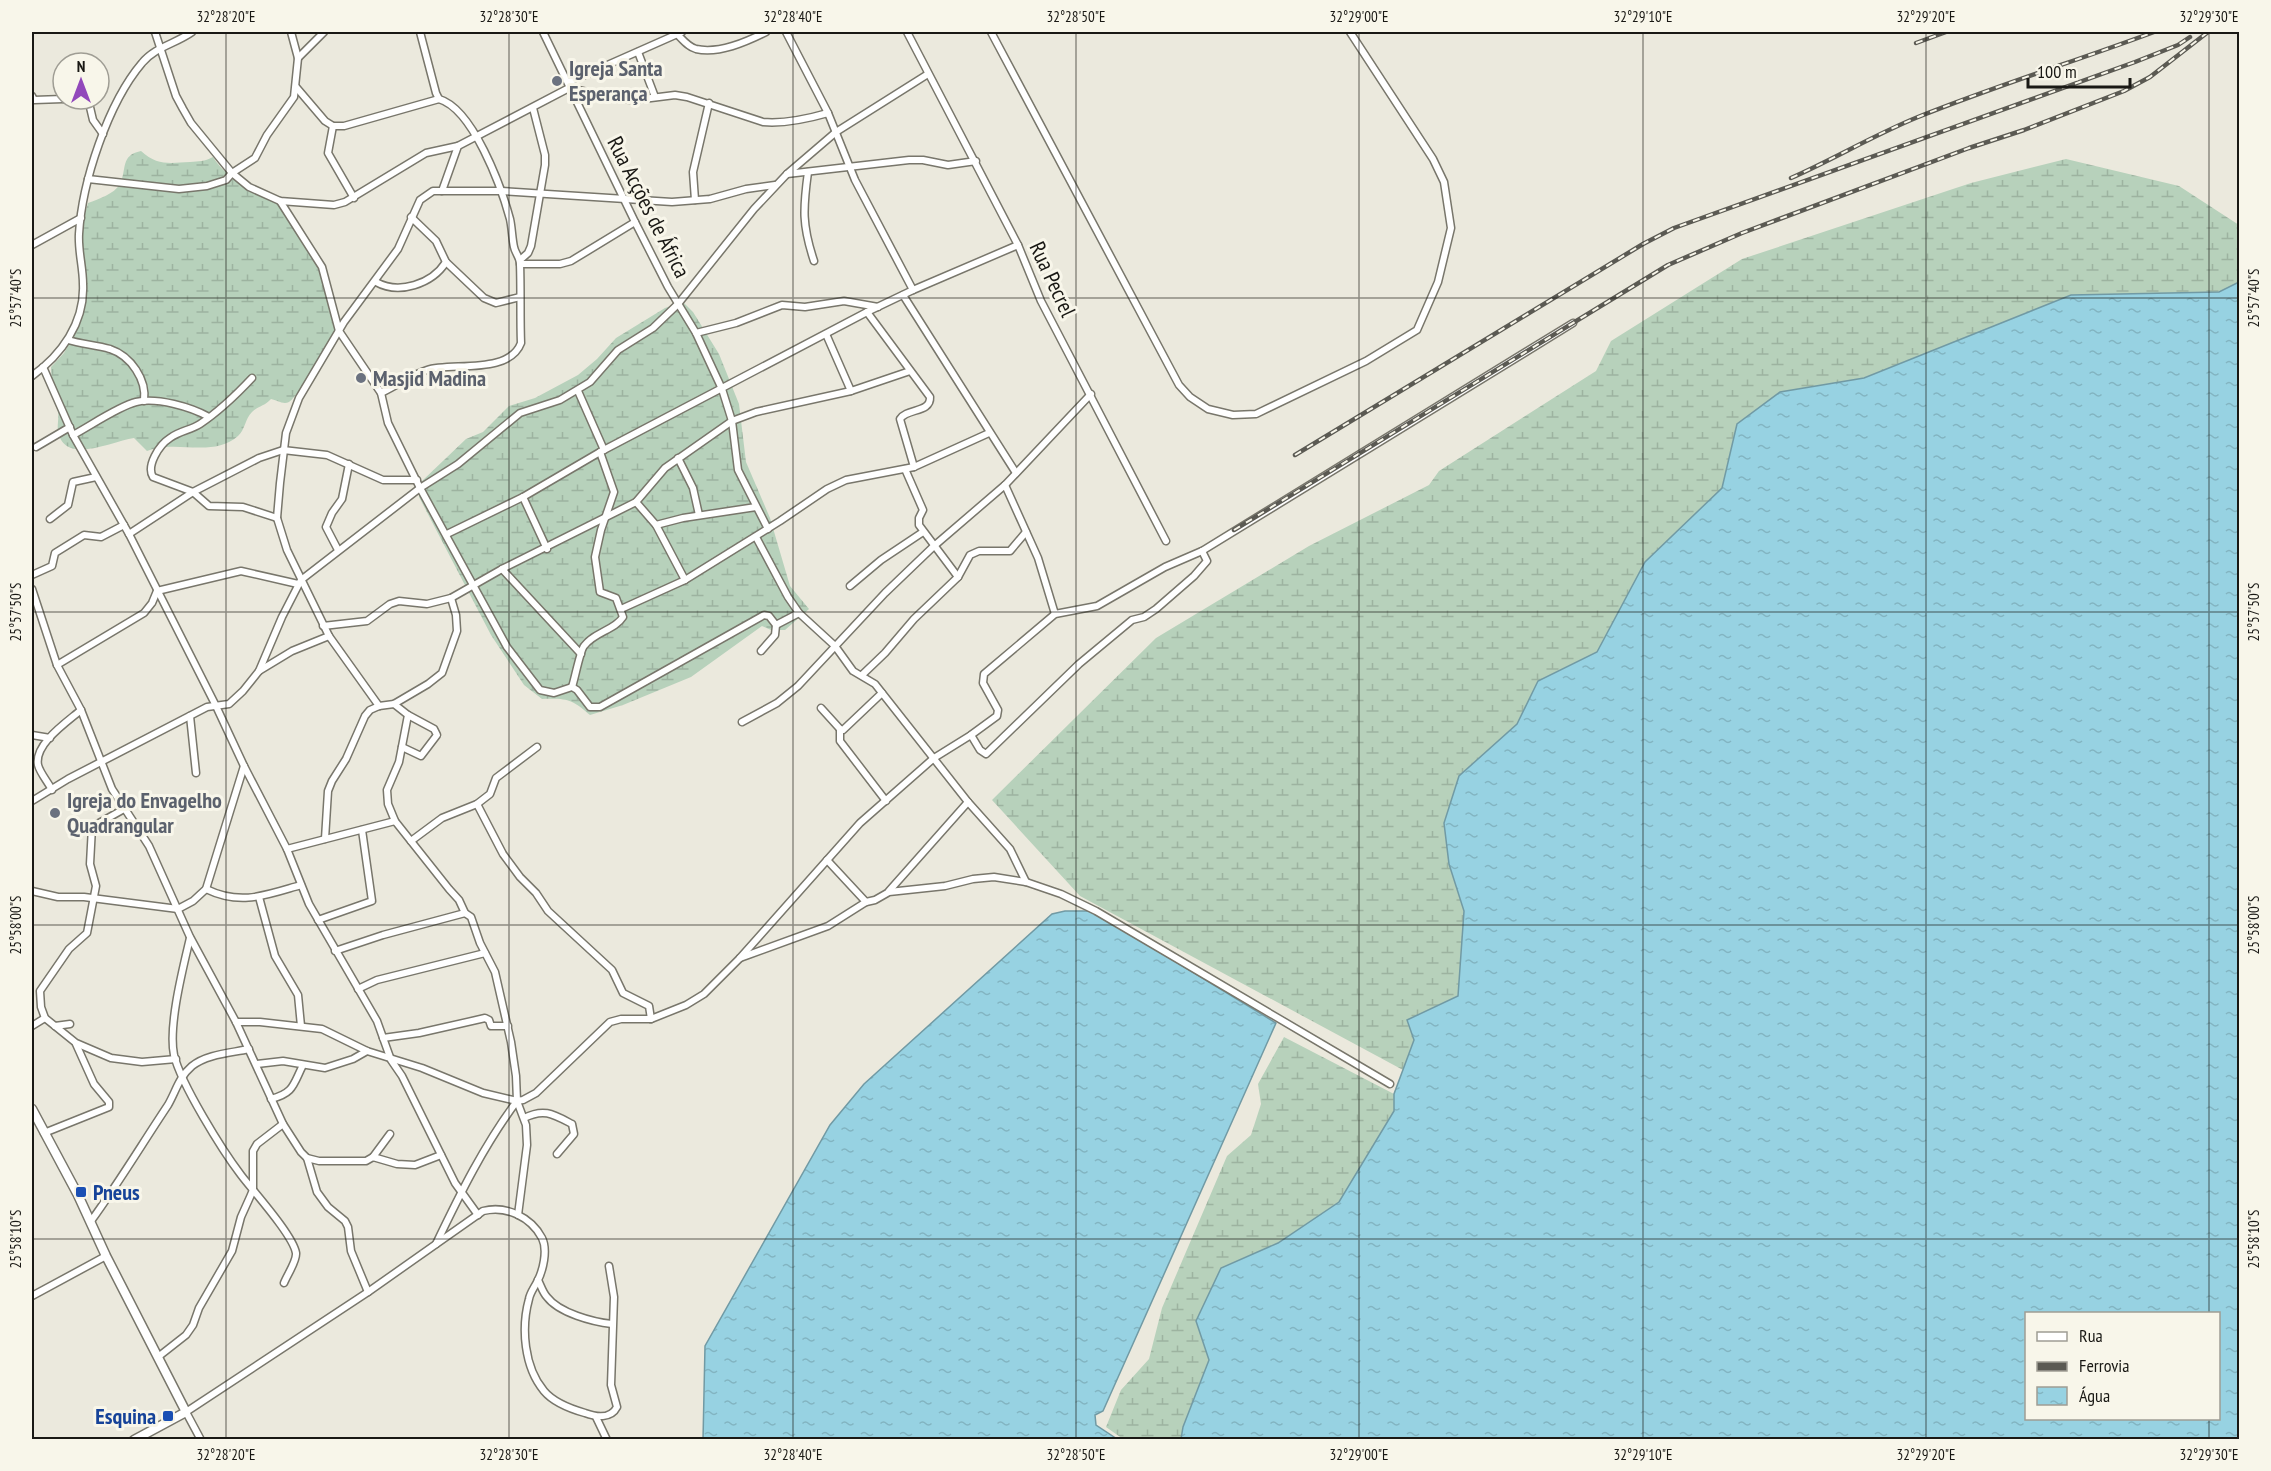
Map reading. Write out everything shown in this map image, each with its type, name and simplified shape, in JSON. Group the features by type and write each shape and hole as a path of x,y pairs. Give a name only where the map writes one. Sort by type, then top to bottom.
{"street":[{"path":"155,32 176,96 191,123 232,173 249,187 280,201 334,205 354,198 426,153 458,146 533,108 569,85 680,33 687,45 702,49 736,45 766,32"},
{"path":"32,376 58,353 68,340 80,311 83,292 79,246 81,218 88,178 103,134 135,72 143,62 160,48 192,32"},
{"path":"88,178 179,189 218,184 226,180 232,173 255,158 267,135 294,97 298,58 291,32"},
{"path":"298,58 324,32"},
{"path":"420,32 432,82 440,99"},
{"name":"Rua Acções de África","path":"543,32 635,222 678,304 696,333 722,389 732,420 738,470 768,529"},
{"path":"786,32 828,113 871,211 913,290"},
{"name":"Rua Pecrel","path":"907,32 1018,245 1041,302 1167,541"},
{"path":"991,32 1179,385 1190,397 1208,409 1233,415 1256,414 1366,361 1417,330 1437,282 1451,228 1444,182 1433,159 1350,32"},
{"path":"638,52 654,97"},
{"path":"32,801 207,707 230,704 243,692 259,671 299,582 420,488 458,464 520,413 548,405 578,391 590,382 618,350 653,328 678,304 775,185 787,174 836,132 928,74"},
{"path":"569,85 619,99 675,95 772,123 828,113"},
{"path":"296,87 325,121 333,126 344,126 440,99 448,102 468,122 488,157 512,228 513,246 520,262 521,343 519,349 513,354 484,366 425,370 381,393"},
{"path":"32,96 34,100 51,99"},
{"path":"695,200 693,172 709,103"},
{"path":"520,262 531,246 545,165 545,155 533,108"},
{"path":"91,111 93,120 103,134"},
{"path":"333,126 328,153 354,198"},
{"path":"442,191 458,146"},
{"path":"787,174 923,159 948,165 976,161"},
{"path":"808,172 803,212 804,227 814,261"},
{"path":"379,706 328,636 299,582 283,542 277,518 283,450 290,416 298,398 339,331 376,282 402,242 420,200 433,191 501,191 672,202 710,199 746,189 775,185"},
{"path":"280,201 322,267 339,331 381,393 388,423 420,488 507,647 540,690 554,693 572,687 590,707 600,707 764,615 769,616 776,625 775,635 760,651"},
{"path":"411,217 436,241 446,262 476,292 490,301 501,303 520,297"},
{"path":"32,245 81,218"},
{"path":"520,262 560,264 571,261 635,222"},
{"path":"447,534 523,497 602,451 867,312 1018,245"},
{"path":"376,282 392,289 412,286 439,272 446,262"},
{"path":"903,295 1016,473"},
{"path":"696,333 736,323 782,305 796,308 844,301 879,307"},
{"path":"867,312 926,390 931,400 927,407 904,414 900,419 914,466"},
{"path":"236,1022 250,1021 322,1029 367,1051 422,1068 483,1093 517,1101 524,1100 536,1093 610,1022 621,1019 651,1019 696,999 740,958 860,823 933,758 971,735 998,714 998,708 983,683 984,674 1055,615 1105,602 1165,567 1202,551 1574,323"},
{"path":"826,334 851,391"},
{"path":"68,340 111,350 123,357 137,371 144,385 144,401"},
{"path":"43,367 74,435 129,534 216,706 287,849 318,920 377,1021 391,1060 402,1076 460,1192 478,1215"},
{"path":"323,626 367,621 390,604 399,601 427,604 451,598 502,569 547,549 636,502 665,468 732,420 756,412 851,391 910,371"},
{"path":"252,378 201,424 169,438 150,467 153,477 193,492 209,506 243,507 277,518"},
{"path":"572,687 585,645 622,619 621,609 615,597 600,592 596,574 595,557 614,489 602,451 578,391"},
{"path":"742,722 777,703 793,691 934,546 1005,485 1091,394"},
{"path":"74,435 132,403 144,401 194,409 209,417"},
{"path":"36,447 70,427"},
{"path":"621,609 685,580 756,537 827,489 846,480 914,466 989,433"},
{"path":"129,534 193,492 259,458 283,450 327,455 383,480 417,480"},
{"path":"678,458 693,488 699,515"},
{"path":"338,550 326,527 342,499 349,464"},
{"path":"905,469 923,510 918,521 923,532 958,577"},
{"path":"50,519 68,505 74,482 96,477"},
{"path":"1005,485 1042,568 1055,615"},
{"path":"523,497 547,549"},
{"path":"636,502 656,525 685,580"},
{"path":"656,525 699,515 756,507"},
{"path":"32,574 52,566 55,553 84,535 100,537 124,525"},
{"path":"850,586 881,560 923,532"},
{"path":"862,675 885,653 914,619 958,577 970,555 979,551 1010,551 1026,532"},
{"path":"756,537 799,613 835,646 854,671 875,684 968,802 1010,849 1026,882"},
{"path":"971,735 980,750 986,754 1079,664 1132,620 1151,613 1194,576 1208,561 1202,551"},
{"path":"502,569 581,654"},
{"path":"157,591 241,572 299,582"},
{"path":"32,589 57,665 81,710 112,789 148,846 190,937 257,1064 283,1124 307,1158 317,1192 328,1207 345,1221 351,1251 368,1292"},
{"path":"57,665 144,613 152,603 157,591"},
{"path":"325,840 327,802 332,781 346,759 365,716 370,710 379,706 394,704 442,673 457,631 451,598"},
{"path":"776,625 799,613"},
{"path":"259,671 292,651 328,636"},
{"path":"840,729 846,729 882,693"},
{"path":"394,704 408,715 436,730 437,735 422,756 402,747"},
{"path":"821,708 840,729 840,741 886,801"},
{"path":"52,790 39,767 40,750 81,710"},
{"path":"408,715 399,762 387,790 388,804 395,820 471,917 497,978 508,1026 516,1076 517,1101 524,1118 527,1145 518,1215"},
{"path":"190,716 196,773"},
{"path":"32,735 50,738"},
{"path":"411,841 442,818 477,804 490,794 496,778 537,747"},
{"path":"32,891 58,897 178,909 193,901 206,889 244,766"},
{"path":"740,958 828,926 866,902 875,900 888,891 968,802"},
{"path":"477,804 503,854 520,877 536,893 548,911 612,970 623,993 649,1006 651,1019"},
{"path":"124,809 92,827 90,864 96,882 87,933 69,949 40,991 41,1007 45,1018 76,1043 104,1056 127,1061 176,1059"},
{"path":"287,849 395,820"},
{"path":"318,920 372,901 362,830"},
{"path":"827,860 866,902"},
{"path":"888,891 945,886 985,877 1026,882 1060,894 1096,912 1390,1084"},
{"path":"206,889 231,898 259,897 301,885"},
{"path":"259,897 275,956 298,995 301,1026"},
{"path":"335,951 465,912"},
{"path":"190,937 176,1010 173,1043 176,1059 182,1076 228,1157 281,1227 296,1252 296,1257 284,1282"},
{"path":"358,989 377,980 485,953"},
{"path":"32,1026 45,1018"},
{"path":"383,1038 419,1033 485,1018 493,1027 508,1026"},
{"path":"56,1026 70,1024"},
{"path":"44,1133 110,1107 109,1102 89,1074 76,1043"},
{"path":"91,1221 171,1100 182,1076 203,1060 249,1049"},
{"path":"257,1064 283,1061 325,1068 353,1059 367,1051"},
{"path":"271,1099 285,1096 289,1092 303,1065"},
{"path":"435,1246 460,1192 494,1133 517,1101"},
{"path":"32,1109 78,1195 106,1256 201,1440"},
{"path":"524,1118 540,1112 552,1114 572,1124 574,1134 557,1154"},
{"path":"158,1357 190,1331 199,1308 232,1251 241,1217 253,1190 253,1151 257,1144 283,1124"},
{"path":"307,1158 319,1161 366,1161 373,1158 390,1134"},
{"path":"373,1158 397,1164 415,1165 441,1155"},
{"path":"134,1440 186,1412 368,1292 483,1211 499,1209 526,1218 544,1245 544,1259 538,1280 529,1296 524,1324 526,1348 536,1376 545,1392 570,1408 597,1417 610,1414 617,1407 611,1385 614,1297 609,1266"},
{"path":"32,1296 106,1256"},
{"path":"538,1280 546,1296 554,1304 594,1322 612,1324"},
{"path":"597,1417 607,1440"}],"green space":[{"path":"141,151 158,161 176,163 207,160 213,157 227,173 269,197 283,209 322,270 334,329 334,335 327,349 289,402 284,403 271,399 252,412 238,436 222,445 203,448 163,447 147,451 134,438 90,449 79,449 69,447 62,441 58,431 58,412 51,367 64,353 76,331 86,293 81,265 81,227 88,203 114,191 120,184 127,160 134,153"},
{"path":"2066,159 2179,186 2239,225 2239,282 2219,292 2071,295 1864,378 1780,392 1737,424 1722,488 1645,562 1597,652 1538,681 1517,724 1459,776 1449,864 1464,911 1458,996 1407,1020 1414,1040 1403,1070 1080,896 992,800 1156,638 1309,546 1429,485 1439,471 1596,371 1611,341 1742,259 1971,183"},
{"path":"683,302 693,312 719,354 739,404 746,462 770,518 790,586 809,609 785,630 771,630 762,626 691,677 623,705 590,715 568,701 542,699 524,685 491,635 419,497 422,481 466,439 483,432 509,406 535,398 578,375 616,338 665,308"},
{"path":"1284,1037 1394,1094 1394,1111 1339,1202 1278,1243 1221,1268 1196,1321 1209,1360 1183,1427 1181,1439 1123,1439 1106,1427 1121,1390 1149,1359 1162,1308 1227,1156 1251,1135 1261,1104 1258,1084"}],"water":[{"path":"2239,282 2239,1439 1181,1439 1183,1427 1209,1360 1196,1321 1221,1268 1278,1243 1339,1202 1394,1111 1394,1094 1414,1040 1407,1020 1458,996 1464,911 1449,864 1444,823 1459,776 1517,724 1538,681 1597,652 1645,562 1722,488 1737,424 1780,392 1864,378 2071,295 2219,292"},
{"path":"1065,911 1089,911 1109,921 1276,1023 1103,1411 1095,1415 1096,1425 1117,1439 703,1440 705,1346 830,1125 864,1084 1052,914"}],"railway":[{"path":"1916,43 1946,32"},
{"path":"1791,178 1918,117 2154,32"},
{"path":"1234,530 1668,265 1742,233 2124,91 2150,77 2208,32"},
{"path":"1295,455 1643,244 1674,228 2135,62 2178,45 2190,37"}],"place":[{"name":"Igreja Santa Esperança","path":"557,81"},
{"name":"Masjid Madina","path":"361,378"},
{"name":"Igreja do Envagelho Quadrangular","path":"55,813"},
{"name":"Pneus","path":"81,1192"},
{"name":"Esquina","path":"168,1416"}]}
